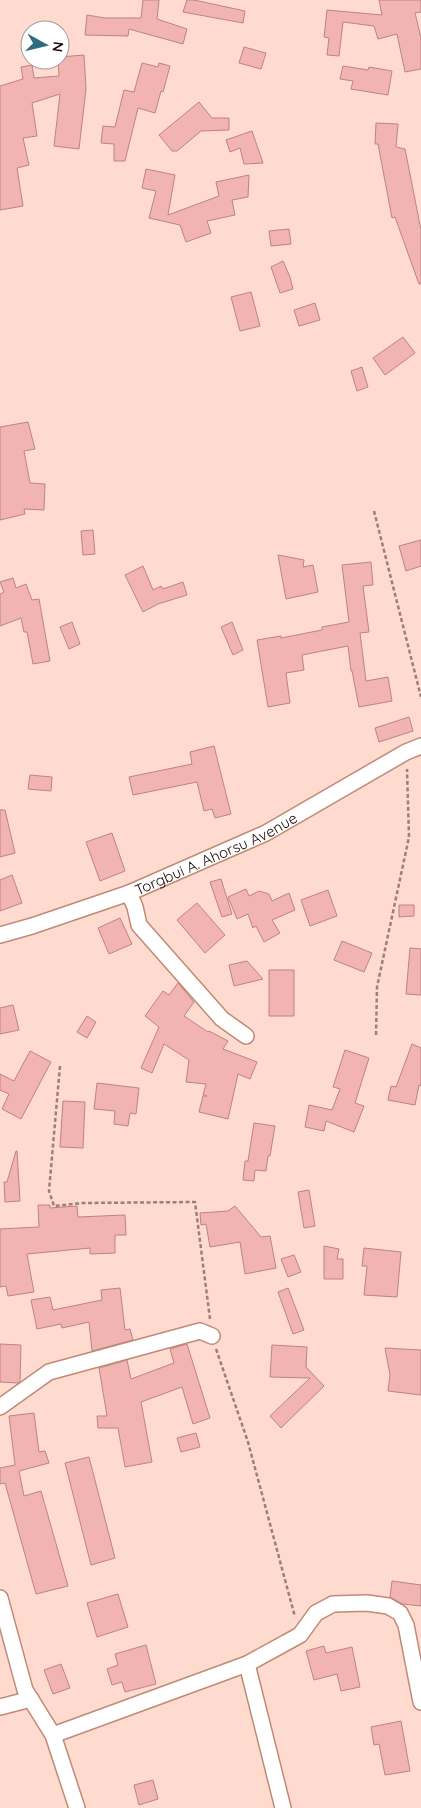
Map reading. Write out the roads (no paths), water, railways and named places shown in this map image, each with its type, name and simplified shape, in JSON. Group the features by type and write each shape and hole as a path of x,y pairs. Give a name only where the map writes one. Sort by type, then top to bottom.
{"street":[{"name":"Torgbui A. Ahorsu Avenue","path":"0,935 129,893 266,833 406,752 421,746"},
{"path":"129,893 135,907 139,925 222,1019 246,1036"},
{"path":"0,1407 49,1372 200,1330 212,1336"},
{"path":"0,1598 26,1690 53,1735 77,1808"},
{"path":"53,1735 247,1664 300,1635 316,1613 333,1604 367,1603 388,1606 400,1613 406,1625 421,1702"},
{"path":"247,1664 283,1808"},
{"path":"0,1707 31,1699"}]}
